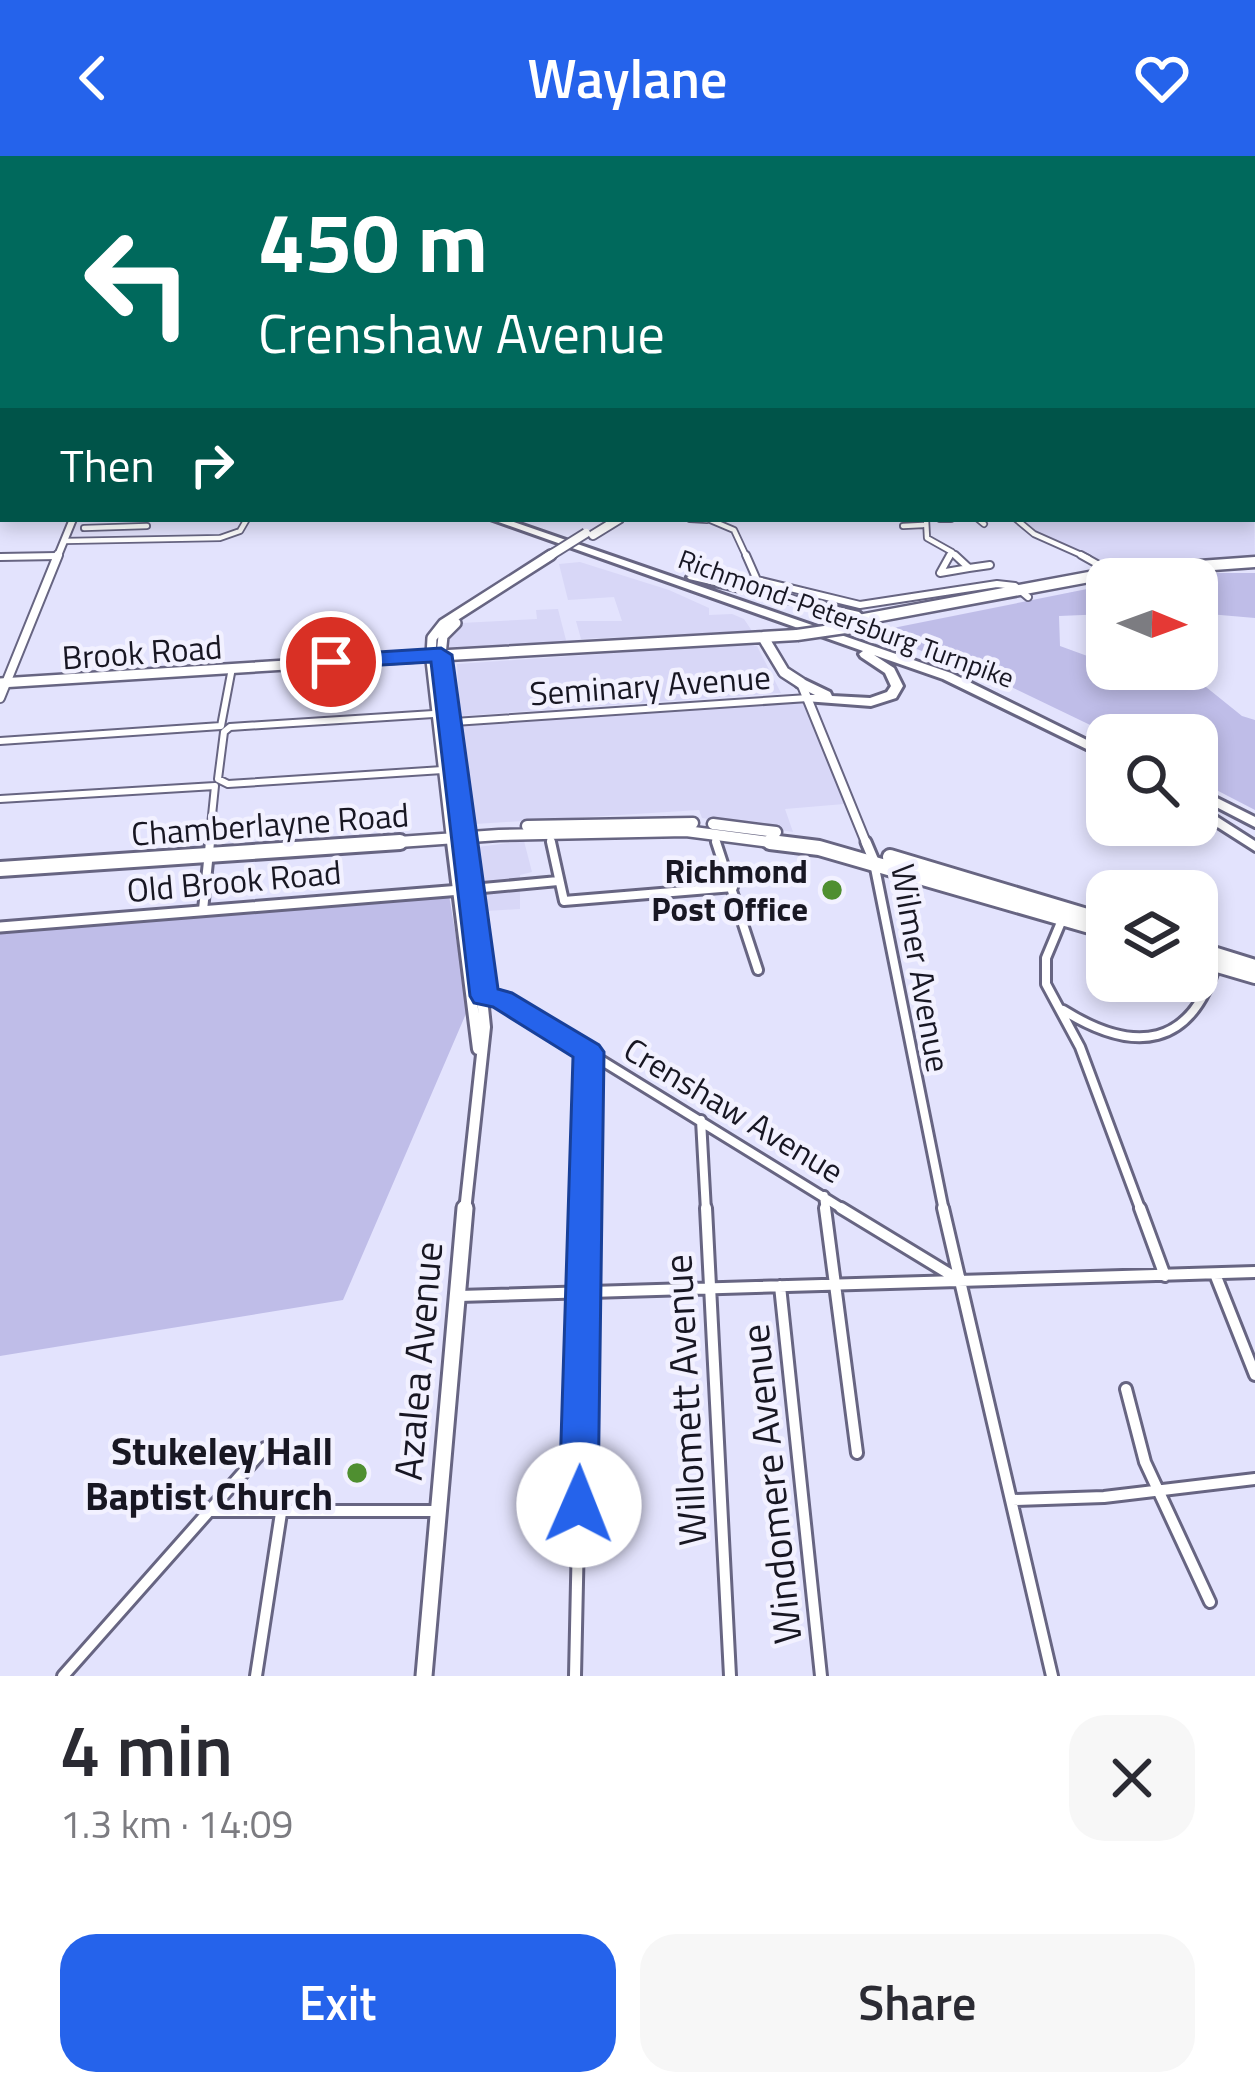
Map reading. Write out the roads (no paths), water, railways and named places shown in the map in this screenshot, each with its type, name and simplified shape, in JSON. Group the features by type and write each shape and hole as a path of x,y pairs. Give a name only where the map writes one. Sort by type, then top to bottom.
{"highway":[{"name":"Richmond-Petersburg Turnpike","path":"504,522 974,687 1086,744"},
{"name":"Richmond-Petersburg Turnpike","path":"526,522 975,679 1086,734"},
{"path":"656,567 860,624"},
{"path":"809,698 880,700 897,686 885,666 826,633"},
{"path":"795,680 834,698"},
{"path":"1218,804 1255,824"},
{"path":"1218,817 1255,836"},
{"path":"1218,821 1255,847"}],"main road":[{"path":"590,534 604,522"},
{"path":"436,658 443,636 454,624 613,522"},
{"name":"Brook Road","path":"1218,569 1255,566"},
{"name":"Brook Road","path":"2,688 796,635 1086,582"},
{"name":"Brook Road","path":"860,624 1086,585"},
{"path":"776,661 796,635 860,624"},
{"name":"Wilmer Avenue","path":"763,637 776,661 795,680"},
{"name":"Azalea Avenue","path":"436,658 458,835 457,890 479,996"},
{"name":"Chamberlayne Road","path":"458,835 590,821 692,823 785,833 1086,918"},
{"name":"Chamberlayne Road","path":"0,866 549,832 714,832 873,857"},
{"name":"Azalea Avenue","path":"424,1676 479,1052 484,1040 472,889 458,835"},
{"name":"Chamberlayne Road","path":"1064,914 1086,923"},
{"path":"1218,960 1255,967"},
{"path":"1218,960 1255,976"}],"street":[{"path":"2,688 73,522"},
{"path":"84,528 148,522 142,541"},
{"path":"64,542 223,538 240,531 245,522"},
{"path":"713,522 734,530 759,582 842,603 884,604 997,584 1024,593"},
{"path":"903,526 925,522 927,538 969,568"},
{"path":"1019,522 1030,533 1096,558"},
{"path":"944,584 940,573 952,552"},
{"path":"0,557 58,556"},
{"path":"940,573 989,565"},
{"path":"202,910 231,671"},
{"name":"Wilmer Avenue","path":"795,680 809,698 873,857 917,1094 1052,1676"},
{"name":"Seminary Avenue","path":"0,741 225,727 495,719 809,698"},
{"path":"0,799 451,769"},
{"path":"549,832 562,900 569,903 733,887"},
{"path":"714,832 758,970"},
{"path":"472,889 558,880"},
{"name":"Old Brook Road","path":"0,927 472,889"},
{"path":"1064,914 1044,967 1165,1276"},
{"name":"Crenshaw Avenue","path":"479,996 502,1000 963,1282"},
{"path":"1057,1005 1096,1029 1143,1035 1180,1025 1202,1002"},
{"path":"1076,1040 1096,1029"},
{"path":"575,1676 589,1052"},
{"name":"Willomett Avenue","path":"700,1120 730,1676"},
{"path":"824,1196 857,1453"},
{"path":"940,1267 955,1256"},
{"path":"458,1296 1255,1272"},
{"path":"1215,1274 1255,1375"},
{"name":"Windomere Avenue","path":"781,1286 821,1676"},
{"path":"1126,1389 1139,1444 1210,1602"},
{"path":"63,1676 265,1448"},
{"path":"1013,1500 1158,1491 1255,1478"},
{"path":"210,1511 438,1511"},
{"path":"256,1676 281,1513"}],"place":[{"name":"Richmond Post Office","path":"832,890"},
{"name":"Stukeley Hall Baptist Church","path":"357,1473"}]}
